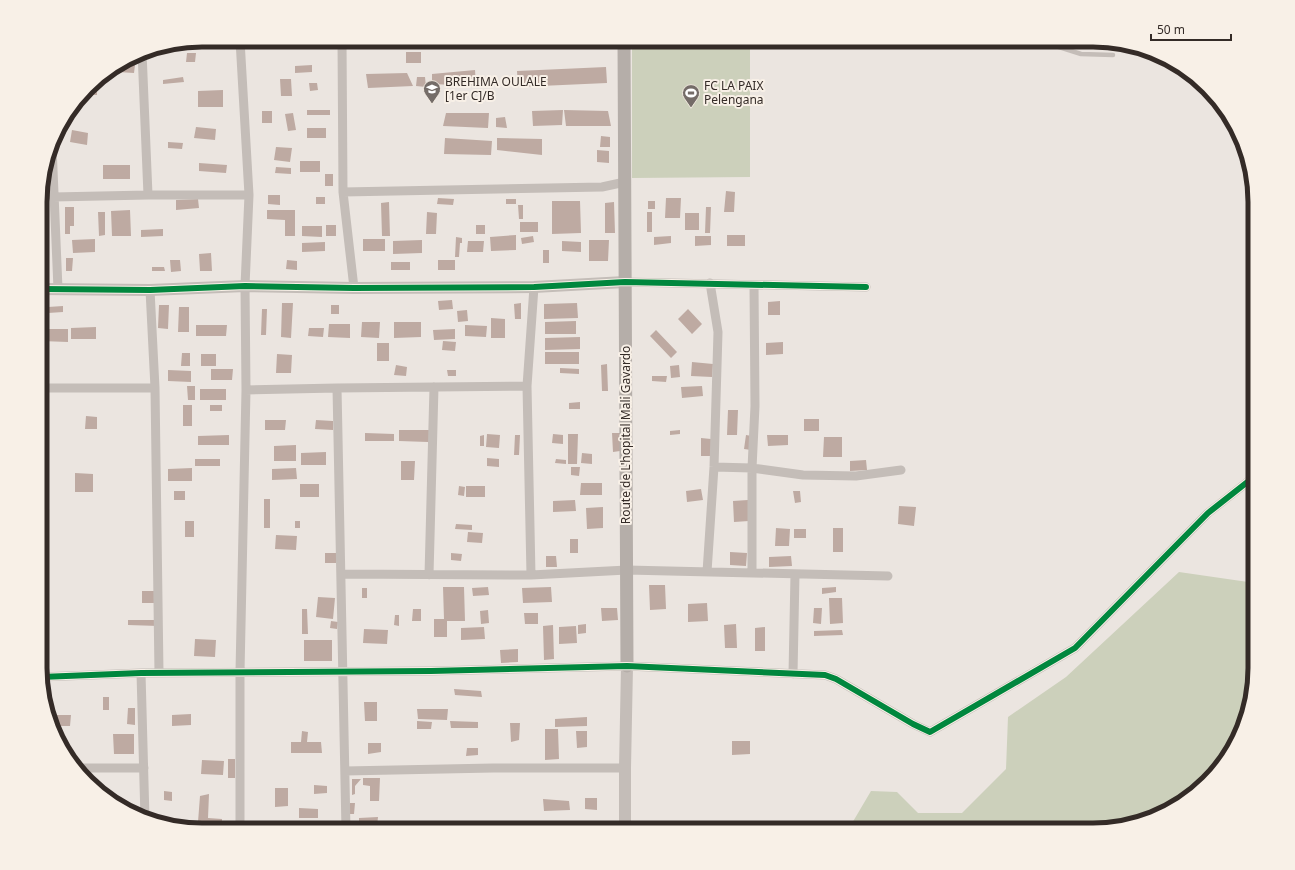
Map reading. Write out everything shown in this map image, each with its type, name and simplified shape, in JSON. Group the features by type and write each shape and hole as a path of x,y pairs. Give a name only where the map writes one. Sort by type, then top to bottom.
{"main road":[{"name":"Route de L'hopital Mali Gavardo","path":"624,47 627,666"}],"street":[{"path":"240,47 249,195 244,286 246,390 240,672 240,823"},
{"path":"342,47 343,192 354,288"},
{"path":"142,59 148,195"},
{"path":"52,161 58,289"},
{"path":"343,192 602,187 625,182"},
{"path":"53,197 249,195"},
{"path":"47,289 150,290 244,286 354,288 534,287 626,282 866,287"},
{"path":"707,572 714,467 718,332 710,284"},
{"path":"752,573 752,468 755,406 754,284"},
{"path":"531,575 527,386 534,287"},
{"path":"150,290 155,388 159,672"},
{"path":"246,390 527,386"},
{"path":"430,575 434,387"},
{"path":"47,388 155,388"},
{"path":"337,388 346,823"},
{"path":"714,467 752,468 803,475 856,476 901,470"},
{"path":"47,677 159,672 431,671 627,666 825,675 836,679 913,724 930,732 1076,648 1208,513 1248,482"},
{"path":"341,574 531,575 627,570 888,576"},
{"path":"793,674 795,574"},
{"name":"Route de L'hopital Mali Gavardo","path":"625,823 624,768 627,666"},
{"path":"141,673 145,812"},
{"path":"84,768 144,768"},
{"path":"345,771 493,768 624,768"}],"lane":[{"path":"1059,47 1081,54 1113,56"}],"green space":[{"name":"FC LA PAIX Pelengana","path":"632,47 750,47 750,177 632,178"},
{"path":"1179,572 1248,582 1248,678 1240,718 1232,736 1216,762 1203,778 1179,797 1143,815 1103,823 852,823 871,791 897,792 918,813 962,813 1006,769 1008,717 1066,677"}],"building":[{"path":"308,47 328,48 308,49"},
{"path":"406,52 421,52 421,63 406,63"},
{"path":"187,53 196,53 195,62 186,62"},
{"path":"131,65 135,65 134,73 118,72"},
{"path":"312,65 312,72 295,73 295,66"},
{"path":"606,67 607,83 518,87 517,71"},
{"path":"475,70 476,86 432,84 432,74"},
{"path":"407,73 413,86 368,88 366,74"},
{"path":"183,77 184,82 163,84 163,80"},
{"path":"417,77 425,77 426,87 416,86"},
{"path":"280,79 291,79 292,96 281,96"},
{"path":"309,83 317,83 318,90 310,91"},
{"path":"97,88 97,95 90,95"},
{"path":"223,90 223,107 198,107 198,91"},
{"path":"307,110 330,110 330,115 307,115"},
{"path":"563,110 562,125 533,126 532,111"},
{"path":"564,110 608,111 611,126 566,126"},
{"path":"262,111 272,111 272,123 262,123"},
{"path":"293,113 296,130 288,131 285,114"},
{"path":"446,113 489,113 488,128 443,126"},
{"path":"505,117 507,128 496,127 496,118"},
{"path":"196,127 216,129 215,140 194,138"},
{"path":"307,128 326,128 326,138 307,138"},
{"path":"72,130 88,133 87,145 70,142"},
{"path":"601,136 610,137 610,147 600,147"},
{"path":"445,138 492,141 491,155 444,154"},
{"path":"497,138 542,139 542,155 497,150"},
{"path":"168,142 183,143 182,149 168,148"},
{"path":"276,147 292,148 290,162 274,160"},
{"path":"597,150 609,151 609,163 597,162"},
{"path":"300,161 320,161 320,172 300,172"},
{"path":"199,163 227,165 226,173 199,171"},
{"path":"103,165 130,165 130,179 103,179"},
{"path":"276,167 291,168 291,174 275,173"},
{"path":"325,174 333,174 333,186 325,186"},
{"path":"726,191 735,192 734,212 724,212"},
{"path":"268,195 280,195 280,205 268,204"},
{"path":"316,197 325,197 325,204 316,204"},
{"path":"438,198 454,199 453,205 437,204"},
{"path":"666,198 681,198 680,218 665,218"},
{"path":"198,199 199,208 176,210 176,200"},
{"path":"506,199 516,199 516,204 506,204"},
{"path":"552,201 580,201 581,233 552,234"},
{"path":"648,201 655,201 655,209 648,209"},
{"path":"389,202 390,236 382,236 381,203"},
{"path":"614,202 615,233 605,233 605,203"},
{"path":"518,205 523,205 523,219 519,219"},
{"path":"65,207 74,207 74,226 70,226 70,234 65,234"},
{"path":"706,207 711,207 710,233 705,233"},
{"path":"130,210 131,236 112,236 111,211"},
{"path":"267,210 295,210 295,236 285,236 285,220 267,219"},
{"path":"98,212 105,212 105,235 99,236"},
{"path":"427,212 437,213 436,234 426,234"},
{"path":"647,212 652,212 652,232 647,232"},
{"path":"685,213 699,213 699,230 685,230"},
{"path":"520,222 538,222 538,232 520,232"},
{"path":"326,225 336,225 336,236 326,236"},
{"path":"476,225 485,225 485,234 476,234"},
{"path":"302,226 322,226 322,237 302,236"},
{"path":"163,229 163,236 141,237 141,230"},
{"path":"516,235 516,250 491,251 490,237"},
{"path":"727,235 745,235 745,246 727,246"},
{"path":"533,236 534,242 522,244 521,238"},
{"path":"671,236 671,243 654,245 654,237"},
{"path":"695,236 711,236 711,245 695,246"},
{"path":"456,237 462,238 459,257 455,257"},
{"path":"95,239 95,252 73,253 72,240"},
{"path":"363,239 385,239 385,251 363,251"},
{"path":"422,240 422,253 393,254 393,241"},
{"path":"589,240 609,240 608,261 589,261"},
{"path":"468,241 484,241 483,252 467,252"},
{"path":"562,241 581,242 581,252 562,251"},
{"path":"325,242 325,251 302,252 302,243"},
{"path":"543,250 549,250 549,263 543,263"},
{"path":"211,253 212,271 200,271 199,254"},
{"path":"66,258 73,258 72,271 66,271"},
{"path":"170,260 180,260 181,271 171,272"},
{"path":"287,260 297,261 297,270 286,269"},
{"path":"438,260 455,260 455,270 438,270"},
{"path":"391,262 410,262 410,270 391,270"},
{"path":"152,267 164,267 165,271 152,271"},
{"path":"452,300 453,309 439,310 438,301"},
{"path":"780,301 780,315 768,315 768,302"},
{"path":"282,303 293,303 291,338 281,337"},
{"path":"521,303 521,319 515,319 514,304"},
{"path":"577,303 578,318 544,319 544,304"},
{"path":"159,305 169,305 168,329 158,328"},
{"path":"331,305 339,305 339,314 331,314"},
{"path":"63,306 63,312 48,313 48,307"},
{"path":"179,307 189,307 189,332 178,332"},
{"path":"262,309 267,309 266,335 261,335"},
{"path":"688,309 702,324 692,334 678,319"},
{"path":"467,310 468,321 458,322 457,311"},
{"path":"491,318 505,319 505,338 491,338"},
{"path":"576,321 576,334 545,334 545,322"},
{"path":"362,322 380,322 379,338 361,337"},
{"path":"394,322 421,322 421,337 394,338"},
{"path":"329,324 350,324 350,338 328,337"},
{"path":"196,325 227,325 226,336 196,336"},
{"path":"465,325 487,326 486,337 465,336"},
{"path":"96,327 96,339 71,339 71,328"},
{"path":"309,328 324,328 323,337 308,336"},
{"path":"47,329 68,329 68,342 47,341"},
{"path":"455,329 455,339 434,340 433,330"},
{"path":"656,330 677,352 671,358 650,336"},
{"path":"580,337 580,349 545,350 545,338"},
{"path":"443,341 456,342 455,351 442,350"},
{"path":"783,342 783,354 766,355 766,343"},
{"path":"377,343 389,343 389,361 377,361"},
{"path":"545,352 579,352 579,364 545,364"},
{"path":"182,353 190,353 190,366 181,366"},
{"path":"201,354 216,354 216,366 201,366"},
{"path":"277,354 292,355 291,373 276,373"},
{"path":"692,362 713,364 712,377 691,376"},
{"path":"607,364 608,391 602,391 601,365"},
{"path":"396,365 407,367 406,376 394,375"},
{"path":"679,365 680,377 671,378 670,366"},
{"path":"560,368 579,369 579,374 560,373"},
{"path":"211,369 233,369 232,380 211,380"},
{"path":"168,370 191,371 191,382 168,381"},
{"path":"447,370 456,370 456,376 448,376"},
{"path":"652,376 667,376 666,382 652,381"},
{"path":"187,386 195,386 195,400 188,400"},
{"path":"702,386 703,396 682,398 681,387"},
{"path":"200,389 226,389 226,400 200,400"},
{"path":"580,402 580,409 569,409 569,403"},
{"path":"183,405 192,405 192,426 183,426"},
{"path":"210,405 222,405 222,411 210,411"},
{"path":"728,410 738,410 737,435 727,435"},
{"path":"86,416 97,417 97,429 85,429"},
{"path":"804,419 819,419 819,431 804,431"},
{"path":"265,420 286,420 285,430 265,430"},
{"path":"316,420 333,421 333,430 315,429"},
{"path":"399,430 433,430 428,448 428,442 399,441"},
{"path":"680,430 680,434 670,435 670,431"},
{"path":"365,433 394,434 394,441 365,441"},
{"path":"612,433 620,433 620,451 613,452"},
{"path":"487,434 500,435 499,448 486,447"},
{"path":"553,434 563,435 563,444 552,443"},
{"path":"568,434 578,434 577,464 568,464"},
{"path":"229,435 229,445 198,445 198,436"},
{"path":"484,435 484,446 480,446 480,436"},
{"path":"515,435 520,435 519,455 514,455"},
{"path":"746,435 752,436 751,450 744,449"},
{"path":"767,435 788,435 788,445 768,446"},
{"path":"824,437 842,437 842,457 823,457"},
{"path":"701,438 711,439 711,456 701,456"},
{"path":"296,445 296,461 274,461 274,446"},
{"path":"326,452 326,465 301,465 301,453"},
{"path":"582,453 592,454 592,464 581,463"},
{"path":"487,458 499,459 499,467 487,466"},
{"path":"195,459 220,459 220,466 195,466"},
{"path":"556,459 566,460 566,464 555,463"},
{"path":"866,460 867,470 850,471 850,461"},
{"path":"401,461 415,461 414,480 401,480"},
{"path":"571,467 580,467 579,476 571,475"},
{"path":"192,468 192,481 168,481 168,469"},
{"path":"296,468 297,479 272,480 272,469"},
{"path":"75,473 93,474 93,492 75,492"},
{"path":"581,483 602,483 602,495 580,495"},
{"path":"300,484 319,484 319,497 300,497"},
{"path":"459,486 465,487 464,496 458,495"},
{"path":"466,486 485,486 485,497 466,497"},
{"path":"701,489 703,500 687,502 686,491"},
{"path":"174,491 185,491 185,500 174,500"},
{"path":"793,491 800,491 801,502 795,503"},
{"path":"264,499 270,499 270,528 264,528"},
{"path":"575,500 576,511 553,512 553,501"},
{"path":"748,500 749,521 734,522 733,501"},
{"path":"899,506 916,507 914,526 898,524"},
{"path":"603,507 603,528 587,529 586,508"},
{"path":"185,521 194,521 194,537 185,537"},
{"path":"295,521 300,521 300,528 295,528"},
{"path":"456,524 472,525 472,530 455,529"},
{"path":"776,528 790,529 789,546 775,546"},
{"path":"833,528 843,528 843,552 833,552"},
{"path":"794,529 806,529 806,538 794,538"},
{"path":"468,532 483,533 482,543 467,542"},
{"path":"276,535 297,536 296,550 275,549"},
{"path":"570,539 578,539 578,553 570,553"},
{"path":"730,552 747,553 746,566 730,565"},
{"path":"325,553 337,553 336,563 325,563"},
{"path":"451,553 462,554 461,561 451,560"},
{"path":"546,556 556,556 557,567 546,567"},
{"path":"791,556 792,566 769,567 769,557"},
{"path":"649,585 665,585 666,609 650,610"},
{"path":"443,587 464,587 465,621 447,621 447,637 434,637 434,619 444,619"},
{"path":"488,587 489,595 473,596 472,588"},
{"path":"551,587 552,602 523,603 522,588"},
{"path":"836,587 836,592 822,594 822,588"},
{"path":"362,588 367,588 367,598 362,598"},
{"path":"142,591 156,591 156,603 142,603"},
{"path":"318,597 335,598 333,619 316,617"},
{"path":"829,598 842,598 843,623 830,624"},
{"path":"707,603 708,621 688,622 688,604"},
{"path":"601,608 617,608 618,620 602,621"},
{"path":"814,608 822,608 821,624 813,623"},
{"path":"302,609 307,609 308,634 302,634"},
{"path":"413,609 421,609 421,621 412,621"},
{"path":"488,610 489,623 481,624 480,611"},
{"path":"524,613 538,613 538,624 525,624"},
{"path":"395,615 399,615 399,626 394,625"},
{"path":"128,620 158,620 159,626 128,625"},
{"path":"331,621 338,622 337,629 330,628"},
{"path":"586,624 586,633 578,634 578,625"},
{"path":"736,624 737,648 725,648 724,625"},
{"path":"553,625 554,659 544,660 543,626"},
{"path":"576,626 577,643 559,644 559,627"},
{"path":"484,627 485,639 461,640 461,628"},
{"path":"765,627 765,651 755,651 755,628"},
{"path":"364,629 388,630 387,644 363,643"},
{"path":"842,630 843,635 814,636 814,631"},
{"path":"195,639 216,640 215,657 194,656"},
{"path":"304,640 332,640 332,661 304,661"},
{"path":"518,649 518,662 501,663 500,650"},
{"path":"454,689 481,691 482,697 455,695"},
{"path":"103,697 109,697 109,710 103,710"},
{"path":"364,702 377,702 377,721 365,721"},
{"path":"128,708 135,708 135,725 127,724"},
{"path":"417,709 448,709 447,720 418,719"},
{"path":"191,714 191,725 172,726 172,715"},
{"path":"54,715 71,715 70,726 59,726"},
{"path":"587,717 587,726 555,727 555,719"},
{"path":"417,721 432,722 431,729 417,729"},
{"path":"450,721 478,722 478,728 451,728"},
{"path":"510,723 520,723 519,740 511,742"},
{"path":"545,729 558,729 559,759 545,760"},
{"path":"302,731 308,732 307,742 321,742 322,753 291,753 291,742 301,742"},
{"path":"576,731 587,731 587,747 577,748"},
{"path":"113,734 134,734 134,754 114,754"},
{"path":"732,741 750,741 750,754 732,755"},
{"path":"368,743 381,743 381,752 368,754"},
{"path":"467,748 478,748 478,755 466,756"},
{"path":"228,759 235,759 235,778 228,778"},
{"path":"202,760 224,761 223,775 201,774"},
{"path":"363,778 380,778 379,801 370,801 370,786 363,785"},
{"path":"352,779 361,779 355,786 355,794 352,795"},
{"path":"314,785 327,786 327,793 314,794"},
{"path":"275,788 288,788 288,806 275,807"},
{"path":"164,791 172,792 172,801 164,800"},
{"path":"209,794 208,818 222,819 222,823 198,822 200,796"},
{"path":"585,798 597,798 597,810 585,809"},
{"path":"543,799 569,801 570,810 544,811"},
{"path":"350,803 355,803 354,814 349,814"},
{"path":"299,808 318,809 318,818 299,818"},
{"path":"378,817 377,823 359,823 359,818"}],"cycle path":[{"path":"47,289 150,290 245,286 354,288 534,287 625,282 866,287"},
{"path":"47,677 141,673 431,671 627,666 825,675 836,679 913,724 930,732 1075,648 1208,513 1248,482"}],"place":[{"name":"BREHIMA OULALE [1er C]/B","path":"432,104"},
{"name":"FC LA PAIX Pelengana","path":"691,108"}]}
